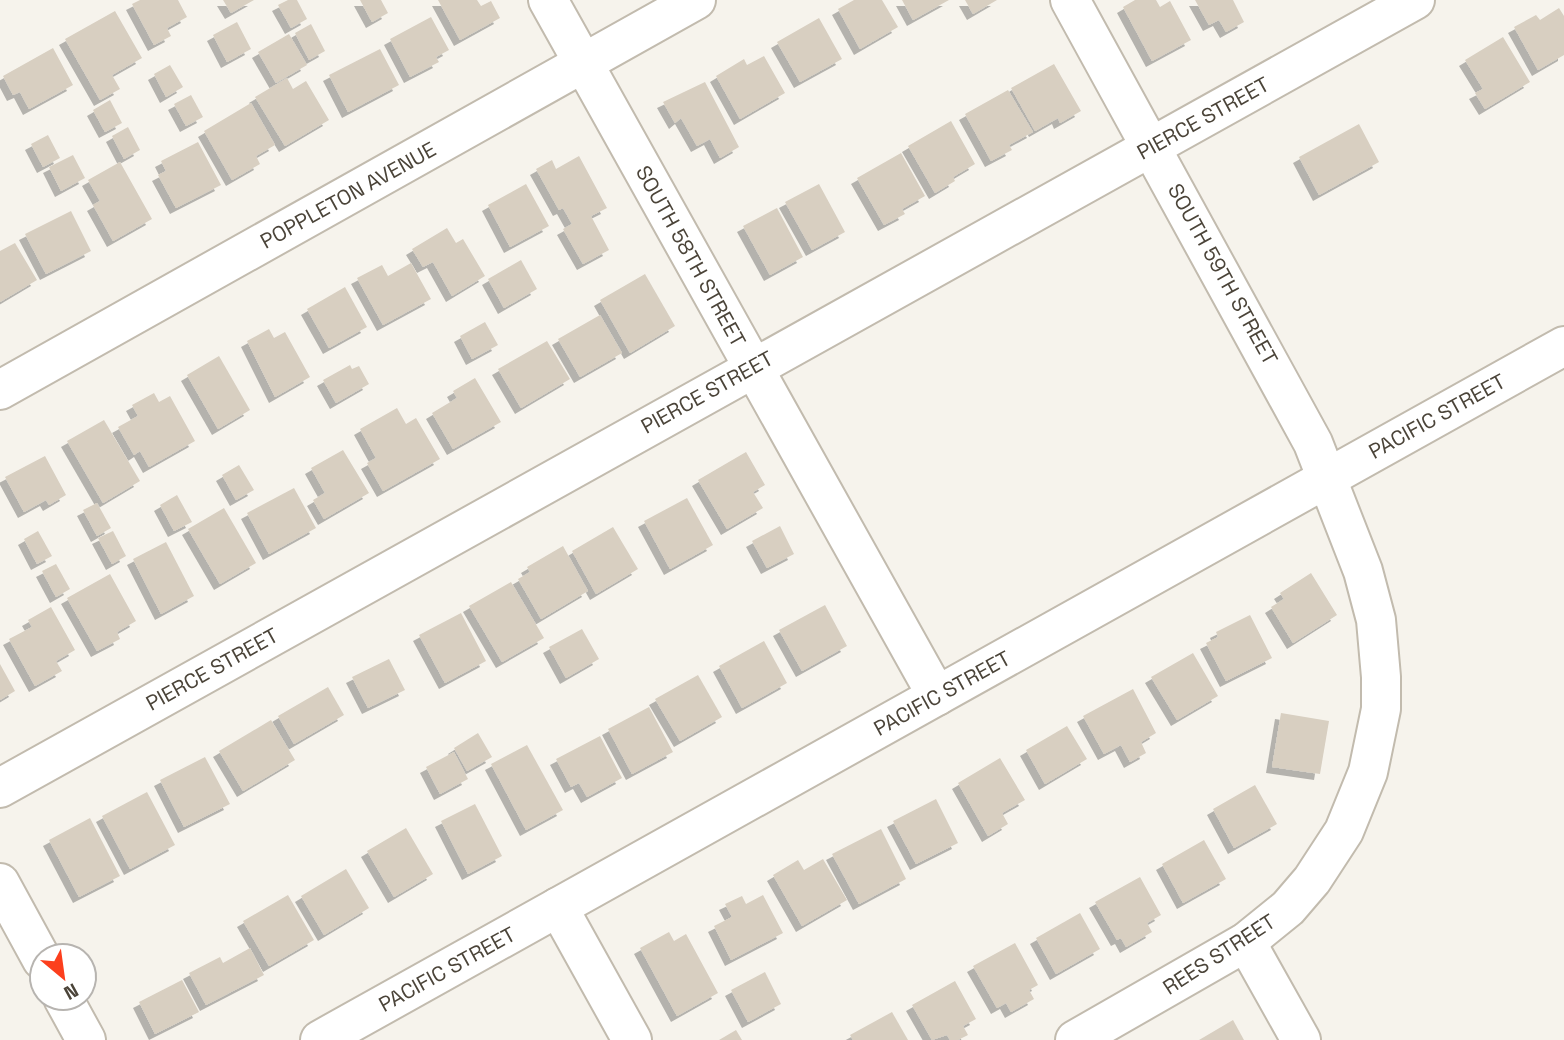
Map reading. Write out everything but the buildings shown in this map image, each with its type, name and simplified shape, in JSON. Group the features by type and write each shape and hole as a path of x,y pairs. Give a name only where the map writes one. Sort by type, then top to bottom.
{"street":[{"name":"SOUTH 58TH STREET","path":"548,0 937,696"},
{"name":"POPPLETON AVENUE","path":"0,390 696,0"},
{"name":"SOUTH 59TH STREET","path":"1070,0 1302,418 1326,478"},
{"name":"PIERCE STREET","path":"0,788 1415,0"},
{"name":"PACIFIC STREET","path":"320,1040 1564,346"},
{"name":"REES STREET","path":"1075,1040 1246,942 1288,908 1331,854 1358,803 1376,741 1381,677 1376,620 1363,571 1326,478"},
{"path":"0,883 32,942"},
{"path":"558,907 632,1040"},
{"path":"1246,942 1301,1040"},
{"path":"71,1012 86,1040"}]}
